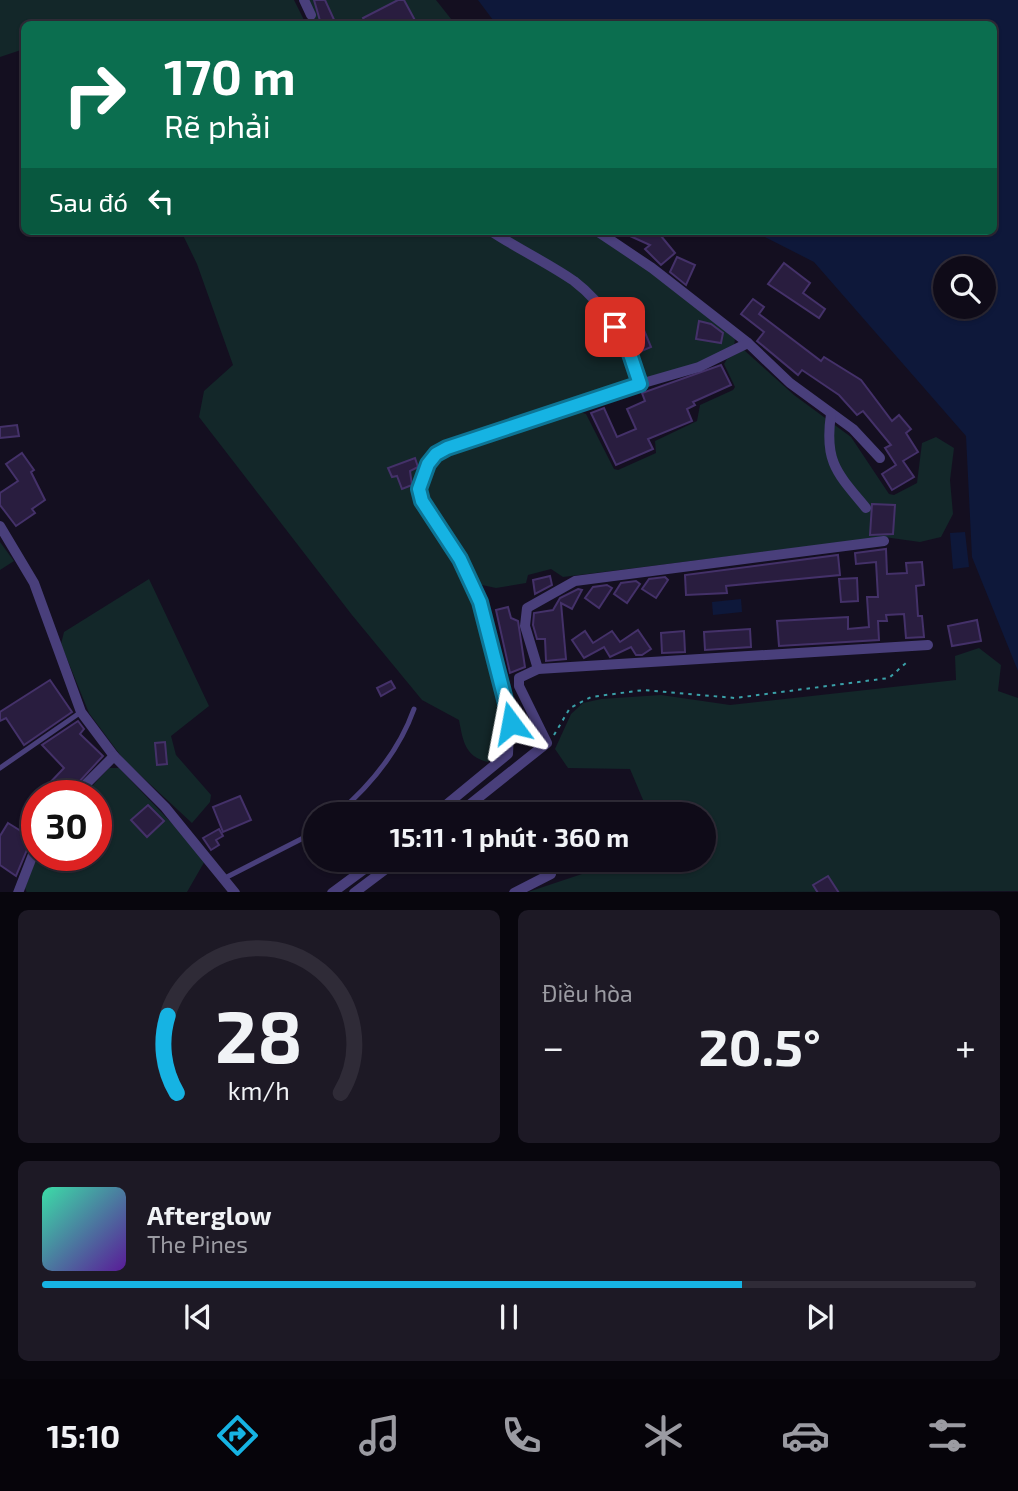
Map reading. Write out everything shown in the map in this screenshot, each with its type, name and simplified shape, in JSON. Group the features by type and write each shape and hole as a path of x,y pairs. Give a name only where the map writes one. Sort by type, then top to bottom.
{"street":[{"path":"304,0 311,15"},
{"path":"498,235 575,282 600,307 629,351 640,384"},
{"path":"603,235 663,276 748,343 790,383 853,429 880,458"},
{"path":"450,802 509,754 511,723 480,602 460,559 422,501 419,489 421,476 436,454 447,448 699,367 748,343"},
{"path":"831,414 827,443 832,463 837,474 866,508"},
{"path":"0,526 34,583 80,712 114,756 165,807 235,892"},
{"path":"538,669 525,626 527,608 566,584 620,573 884,541"},
{"path":"473,802 547,743 518,681 525,673 538,669 928,645"},
{"path":"90,780 114,756"},
{"path":"18,892 26,871"},
{"path":"332,892 360,872"},
{"path":"354,892 381,872"},
{"path":"513,892 551,874"}],"lane":[{"path":"348,802 391,756 414,709"},
{"path":"0,768 80,712"},
{"path":"225,878 303,838"}],"path":[{"path":"547,743 570,708 591,697 644,690 735,698 889,678 907,662"}],"green space":[{"path":"0,0 294,0 304,21 21,21 21,50 0,57"},
{"path":"307,0 436,0 453,21 316,21"},
{"path":"183,235 597,235 649,269 735,339 734,347 713,358 444,443 431,453 423,465 414,495 455,561 472,600 502,711 500,742 488,762 474,756 466,747 459,720 422,700 352,615 199,417 204,391 233,365 197,264"},
{"path":"744,350 794,395 851,437 889,494 894,495 917,483 922,443 936,437 954,448 950,480 953,514 941,537 920,542 884,537 563,577 551,569 528,575 526,583 496,588 482,585 427,497 427,476 438,458 458,448 580,412 586,414 614,469 618,470 656,453 655,441 697,421 700,405 733,390 735,387 724,364 727,359"},
{"path":"0,542 14,561 0,570"},
{"path":"149,579 209,706 171,736 176,755 211,795 210,802 192,823 124,760 89,713 61,644 64,632"},
{"path":"979,648 1001,665 998,691 1018,698 1018,891 528,892 588,872 716,872 716,802 644,802 630,769 568,768 555,749 571,714 583,703 601,699 661,695 730,705 956,680 955,656"},
{"path":"109,768 119,768 206,859 187,892 27,892 25,888 31,871 112,871 112,780 98,780"}],"water":[{"path":"478,0 1018,0 1018,671 972,557 966,436 814,262 761,235 997,235 997,21 494,21"},
{"path":"965,532 969,567 953,569 950,533"},
{"path":"741,599 742,612 713,615 712,602"}],"building":[{"path":"314,0 325,0 335,21 320,21"},
{"path":"398,0 404,0 415,21 364,21 363,18"},
{"path":"628,235 660,235 675,253 661,265 645,249 650,245"},
{"path":"677,257 695,265 686,285 670,272"},
{"path":"784,263 810,283 803,293 825,309 819,318 768,284"},
{"path":"753,299 764,307 759,314 821,361 824,357 861,380 892,421 899,415 911,429 906,433 918,452 903,461 914,477 892,490 882,474 896,465 885,448 891,445 863,411 857,415 839,395 802,370 798,375 757,341 764,332 741,314"},
{"path":"624,305 634,320 639,318 651,347 637,353 614,311"},
{"path":"699,321 711,324 723,333 721,343 696,339"},
{"path":"721,365 731,385 693,402 695,405 687,409 692,421 648,439 653,449 616,465 591,413 604,408 617,437 636,429 627,409 645,401 642,393"},
{"path":"17,425 19,436 0,438 0,427"},
{"path":"22,453 34,470 31,472 45,500 32,509 35,513 16,526 0,505 0,493 18,481 6,464"},
{"path":"415,458 418,467 410,471 412,485 402,489 397,476 392,477 388,468"},
{"path":"872,504 895,505 893,534 870,535"},
{"path":"886,549 887,574 907,573 906,563 922,562 924,585 916,586 918,616 922,616 924,637 906,638 904,614 886,615 887,621 878,621 879,640 779,646 777,621 848,617 848,629 869,627 867,597 878,597 876,562 856,564 855,553"},
{"path":"838,555 840,575 726,586 727,593 686,595 685,575"},
{"path":"550,576 552,585 535,594 533,580"},
{"path":"665,577 668,580 656,598 642,589 649,579"},
{"path":"857,578 858,601 841,602 839,579"},
{"path":"636,581 640,584 627,603 614,594 621,583"},
{"path":"607,585 612,588 599,608 585,598 593,587"},
{"path":"578,589 582,590 572,609 561,603 566,659 546,661 545,639 537,639 533,625 534,613 553,610 560,598"},
{"path":"508,607 511,618 518,621 525,667 510,673 496,610"},
{"path":"977,620 981,641 952,646 948,626"},
{"path":"750,629 751,647 705,650 704,632"},
{"path":"638,630 651,649 642,655 636,655 631,647 610,657 604,647 584,658 572,640 585,631 593,643 612,631 620,642"},
{"path":"684,631 685,652 662,653 661,633"},
{"path":"50,680 72,712 24,745 6,718 0,721 0,712"},
{"path":"391,681 395,688 381,696 377,688"},
{"path":"78,721 84,729 80,734 103,756 81,780 53,780 64,768 42,745"},
{"path":"165,742 167,764 157,765 155,743"},
{"path":"240,796 251,820 223,832 213,807"},
{"path":"148,805 164,821 147,837 131,820"},
{"path":"8,823 21,831 21,864 16,876 0,865 0,836"},
{"path":"219,829 223,836 216,840 219,845 211,850 203,838"},
{"path":"828,876 838,892 817,892 813,885"}],"route":[{"path":"511,723 510,710 480,602 460,559 422,501 419,489 421,476 436,454 447,448 640,384 629,351 615,327"}]}
